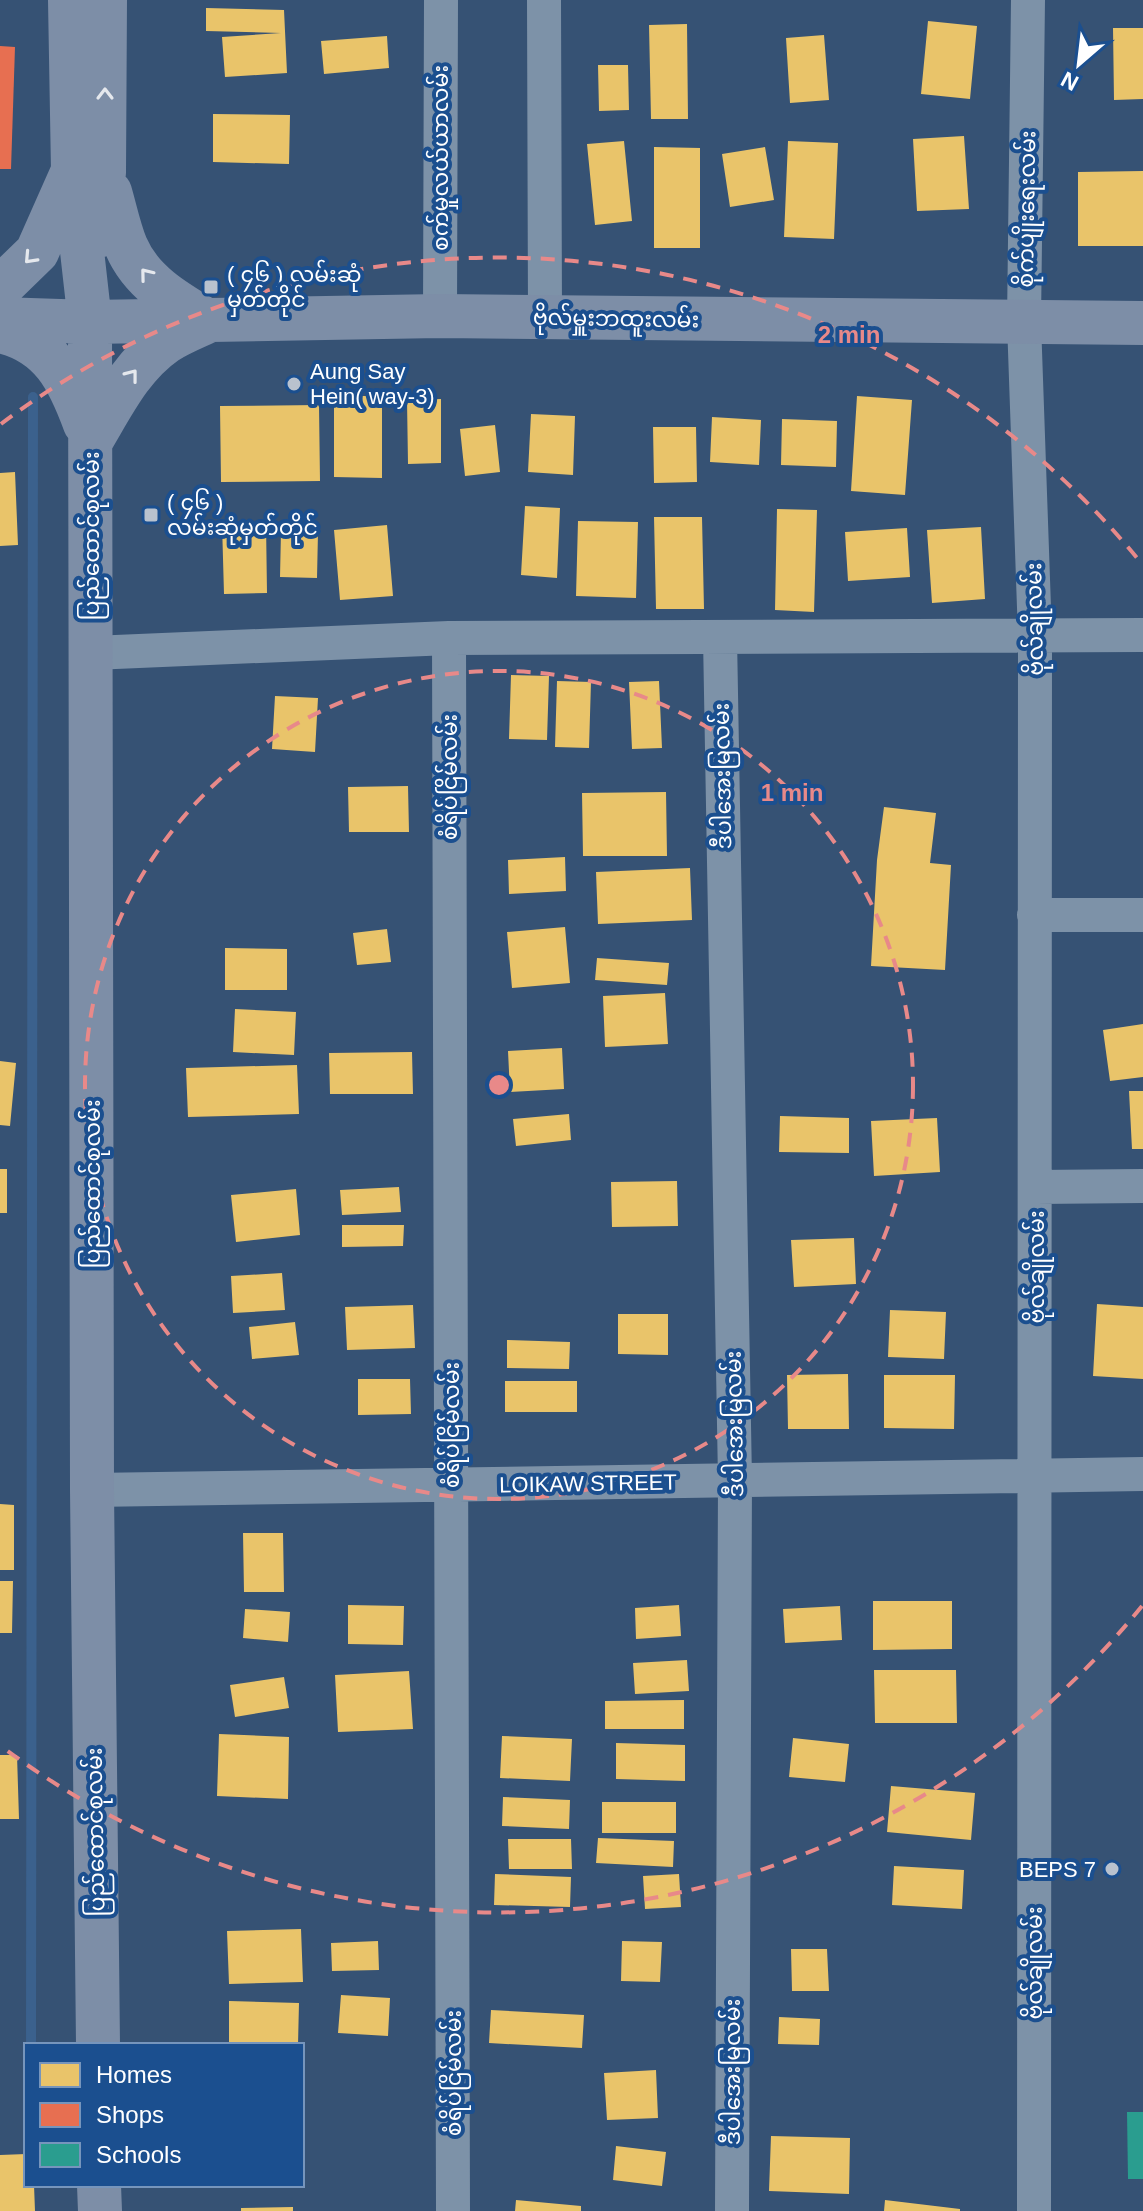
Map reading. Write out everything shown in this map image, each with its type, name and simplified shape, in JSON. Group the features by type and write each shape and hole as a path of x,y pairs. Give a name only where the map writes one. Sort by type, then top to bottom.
{"main road":[{"name":"ပြည်ထောင်စုလမ်း","path":"70,0 88,172 92,653 92,1490 98,2043"},
{"name":"ပြည်ထောင်စုလမ်း","path":"88,172 105,0"},
{"path":"0,288 37,252 88,172"},
{"path":"88,172 127,248 147,279 208,321"},
{"name":"ဗိုလ်မှူးဘထူးလမ်း","path":"0,319 90,322 440,316 1143,323"},
{"path":"91,441 120,391 146,358 168,340 208,321"},
{"path":"0,331 45,353 71,385 91,441"},
{"path":"99,2187 100,2211"}],"street":[{"name":"စက်မှုလယ်ယာလမ်း","path":"440,316 441,0"},
{"path":"544,0 545,317"},
{"name":"စိုက်ပျိုးရေးလမ်း","path":"1024,322 1028,0"},
{"name":"ဗိုလ်ချိုလမ်း","path":"1024,322 1035,636 1034,2211"},
{"path":"92,653 449,638 1143,635"},
{"name":"ဒီပါအေးမြလမ်း","path":"720,637 735,1480 732,2211"},
{"name":"စံရိပ်ငြိမ်လမ်း","path":"449,638 453,2211"},
{"path":"1034,915 1143,915"},
{"path":"1036,1187 1143,1186"},
{"name":"LOIKAW STREET","path":"92,1490 1143,1474"}],"building: Homes":[{"path":"206,8 284,10 287,73 225,77 222,37 281,33 206,31"},
{"path":"928,21 977,26 970,99 921,94"},
{"path":"687,24 688,119 651,119 649,25"},
{"path":"1113,28 1143,28 1143,99 1114,100"},
{"path":"824,35 829,100 790,103 786,38"},
{"path":"387,36 389,68 324,74 321,41"},
{"path":"598,65 628,65 629,110 599,111"},
{"path":"213,114 290,115 289,164 213,162"},
{"path":"964,136 969,209 917,211 913,139"},
{"path":"624,141 632,221 595,225 587,144"},
{"path":"788,141 838,143 834,239 784,237"},
{"path":"654,147 700,148 700,248 654,248"},
{"path":"765,147 774,200 730,207 722,154"},
{"path":"1143,171 1143,246 1078,246 1078,172"},
{"path":"334,396 382,396 382,478 334,477"},
{"path":"857,396 912,400 905,495 851,491"},
{"path":"441,399 441,463 408,464 407,400"},
{"path":"319,405 320,481 221,482 220,406"},
{"path":"531,414 575,416 573,475 528,472"},
{"path":"712,417 761,420 759,465 710,462"},
{"path":"782,419 837,421 836,467 781,465"},
{"path":"495,425 500,472 465,476 460,429"},
{"path":"653,427 696,427 697,482 654,483"},
{"path":"15,472 18,545 0,546 0,473"},
{"path":"525,506 560,508 557,578 521,575"},
{"path":"777,509 817,510 814,612 775,610"},
{"path":"654,517 702,517 704,609 656,609"},
{"path":"578,521 638,522 636,598 576,596"},
{"path":"222,523 266,523 267,593 224,594"},
{"path":"387,525 393,596 340,600 334,530"},
{"path":"981,527 985,599 932,603 927,530"},
{"path":"907,528 910,577 848,581 845,532"},
{"path":"281,531 318,532 317,578 280,577"},
{"path":"511,675 549,676 547,740 509,739"},
{"path":"557,681 591,682 589,748 555,747"},
{"path":"659,681 662,748 632,749 629,682"},
{"path":"275,696 318,698 315,752 272,749"},
{"path":"408,786 409,832 349,832 348,787"},
{"path":"666,792 667,856 583,856 582,793"},
{"path":"884,807 936,813 930,863 951,865 945,970 871,966 877,860"},
{"path":"565,857 566,891 509,894 508,860"},
{"path":"690,868 692,920 598,924 596,872"},
{"path":"565,927 570,983 512,988 507,932"},
{"path":"387,929 391,962 357,965 353,933"},
{"path":"225,948 287,949 287,990 225,990"},
{"path":"597,958 669,963 667,985 595,980"},
{"path":"665,993 668,1044 605,1047 603,996"},
{"path":"235,1009 296,1012 294,1055 233,1052"},
{"path":"1143,1024 1143,1077 1110,1081 1103,1030"},
{"path":"562,1048 564,1089 510,1092 508,1051"},
{"path":"412,1052 413,1094 330,1094 329,1053"},
{"path":"0,1061 16,1063 10,1126 0,1125"},
{"path":"297,1065 299,1114 188,1117 186,1068"},
{"path":"1129,1091 1143,1091 1143,1149 1132,1149"},
{"path":"569,1114 571,1140 516,1146 513,1119"},
{"path":"780,1116 849,1118 849,1153 779,1152"},
{"path":"937,1118 940,1172 874,1176 871,1121"},
{"path":"0,1169 7,1169 7,1213 0,1213"},
{"path":"677,1181 678,1226 612,1227 611,1182"},
{"path":"399,1187 401,1212 342,1215 340,1190"},
{"path":"296,1189 300,1235 236,1242 231,1195"},
{"path":"342,1225 404,1225 403,1246 342,1247"},
{"path":"854,1238 856,1284 794,1287 791,1240"},
{"path":"282,1273 285,1310 233,1313 231,1276"},
{"path":"1097,1304 1143,1307 1143,1379 1093,1376"},
{"path":"413,1305 415,1348 347,1350 345,1307"},
{"path":"890,1310 946,1312 944,1359 888,1357"},
{"path":"618,1314 668,1314 668,1355 618,1354"},
{"path":"295,1322 299,1355 252,1359 249,1327"},
{"path":"507,1340 570,1342 569,1369 507,1368"},
{"path":"848,1374 849,1429 788,1429 787,1375"},
{"path":"884,1375 955,1375 954,1429 884,1428"},
{"path":"358,1379 410,1379 411,1414 358,1415"},
{"path":"505,1381 577,1381 577,1412 505,1412"},
{"path":"0,1504 14,1505 14,1570 0,1570"},
{"path":"243,1533 283,1533 284,1592 244,1592"},
{"path":"0,1581 13,1581 12,1633 0,1633"},
{"path":"873,1601 952,1601 952,1649 873,1650"},
{"path":"348,1605 404,1606 403,1645 348,1644"},
{"path":"679,1605 681,1636 636,1639 635,1608"},
{"path":"840,1606 842,1640 785,1643 783,1609"},
{"path":"245,1609 290,1612 288,1642 243,1638"},
{"path":"687,1660 689,1691 635,1694 633,1663"},
{"path":"874,1670 956,1670 957,1723 875,1723"},
{"path":"409,1671 413,1729 338,1732 335,1675"},
{"path":"284,1677 289,1708 235,1717 230,1685"},
{"path":"684,1700 684,1729 605,1729 605,1701"},
{"path":"219,1734 289,1737 288,1799 217,1796"},
{"path":"502,1736 572,1739 570,1781 500,1778"},
{"path":"793,1738 849,1744 845,1782 789,1777"},
{"path":"616,1743 685,1745 685,1781 616,1779"},
{"path":"0,1755 17,1755 19,1819 0,1819"},
{"path":"891,1786 975,1793 971,1840 887,1832"},
{"path":"503,1797 570,1800 569,1829 502,1826"},
{"path":"602,1802 676,1802 676,1833 602,1833"},
{"path":"598,1838 674,1841 673,1867 596,1863"},
{"path":"508,1839 571,1839 572,1869 509,1869"},
{"path":"894,1866 964,1870 962,1909 892,1905"},
{"path":"495,1874 571,1877 570,1907 494,1905"},
{"path":"679,1874 681,1907 645,1909 643,1876"},
{"path":"301,1929 303,1982 229,1984 227,1931"},
{"path":"378,1941 379,1970 332,1971 331,1943"},
{"path":"622,1941 662,1942 660,1982 621,1981"},
{"path":"791,1949 827,1949 829,1991 792,1991"},
{"path":"341,1995 390,1998 388,2036 338,2033"},
{"path":"229,2001 299,2003 298,2043 229,2043"},
{"path":"491,2010 584,2015 582,2048 489,2043"},
{"path":"779,2017 820,2019 819,2045 778,2044"},
{"path":"656,2070 658,2118 607,2120 604,2073"},
{"path":"771,2136 850,2138 849,2194 769,2191"},
{"path":"616,2146 666,2152 662,2186 613,2180"},
{"path":"24,2154 24,2187 34,2187 35,2211 0,2211 0,2155"},
{"path":"516,2200 581,2206 581,2211 515,2211"},
{"path":"885,2200 960,2209 960,2211 884,2211"},
{"path":"293,2207 293,2211 241,2211 241,2208"}],"building: Shops":[{"path":"0,46 15,47 11,169 0,169"}],"building: Schools":[{"path":"1127,2112 1143,2112 1143,2179 1128,2179"}],"waterway":[{"path":"31,2043 33,397"}],"place":[{"name":"( ၄၆ ) လမ်းဆုံ မှတ်တိုင်","path":"211,287"},
{"name":"Aung Say Hein( way-3)","path":"294,384"},
{"name":"( ၄၆ ) လမ်းဆုံမှတ်တိုင်","path":"151,515"},
{"name":"BEPS 7","path":"1112,1869"}]}
